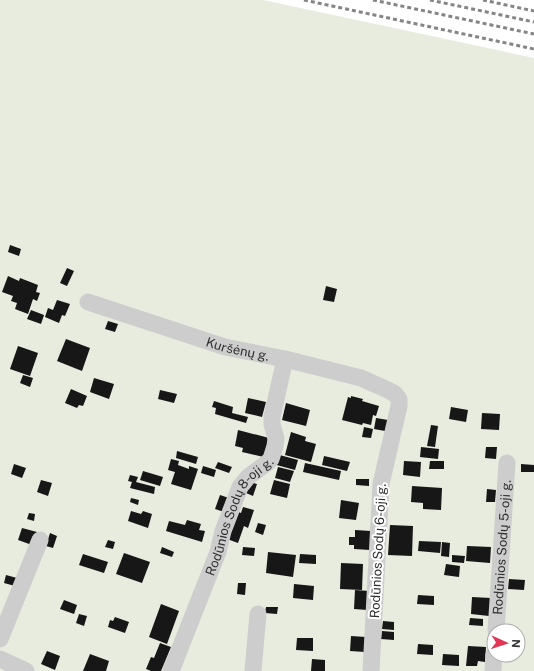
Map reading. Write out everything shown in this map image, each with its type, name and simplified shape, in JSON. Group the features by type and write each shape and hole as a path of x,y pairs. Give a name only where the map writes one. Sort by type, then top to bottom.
{"street":[{"name":"Kuršėnų g.","path":"88,302 225,347 285,359 361,378 388,390"},
{"name":"Rodūnios Sodų 8-oji g.","path":"171,671 218,552 223,531 240,487 248,477 271,459 276,439 272,424 272,417 285,359"},
{"name":"Rodūnios Sodų 6-oji g.","path":"371,671 380,484 399,406 398,399 395,394 388,390"},
{"name":"Rodūnios Sodų 5-oji g.","path":"497,623 507,463"},
{"path":"0,639 40,540"},
{"path":"253,671 258,614"},
{"path":"0,659 26,671"}],"shaded area":[{"path":"0,0 263,0 534,58 534,671 0,671"}],"building":[{"path":"10,245 21,249 19,256 8,252"},
{"path":"67,268 74,271 67,286 60,283"},
{"path":"8,276 19,281 20,278 38,285 36,292 40,293 37,301 33,299 28,314 15,309 17,303 11,301 13,296 2,292"},
{"path":"326,286 337,289 334,302 323,300"},
{"path":"57,300 70,304 65,316 62,315 59,323 45,317 48,308 53,310"},
{"path":"31,310 44,315 41,324 27,319"},
{"path":"108,321 118,324 115,332 105,329"},
{"path":"66,339 90,348 82,371 57,361"},
{"path":"18,346 38,353 30,376 10,369"},
{"path":"23,375 33,378 30,387 20,383"},
{"path":"94,378 114,384 109,399 90,392"},
{"path":"71,389 87,396 83,406 79,405 77,408 65,403"},
{"path":"160,390 177,394 174,403 158,399"},
{"path":"351,396 363,399 362,401 379,406 376,416 373,415 371,425 363,423 362,425 342,420 348,397 351,398"},
{"path":"248,398 266,402 262,417 245,413"},
{"path":"214,401 233,407 232,413 248,417 246,423 215,414 216,408 212,407"},
{"path":"286,403 310,410 306,426 282,420"},
{"path":"451,407 468,410 466,422 449,419"},
{"path":"482,413 500,414 499,430 481,429"},
{"path":"376,418 388,420 385,431 374,429"},
{"path":"431,425 438,426 435,447 427,446"},
{"path":"364,427 373,429 371,438 362,437"},
{"path":"238,430 273,439 268,458 242,452 243,448 235,446"},
{"path":"291,432 306,437 305,441 316,444 311,462 285,455"},
{"path":"421,447 439,449 438,459 420,457"},
{"path":"486,447 497,447 496,459 485,458"},
{"path":"177,451 198,457 196,464 176,458"},
{"path":"276,454 298,460 295,470 273,464"},
{"path":"324,456 350,462 347,471 322,465"},
{"path":"171,459 179,461 178,465 189,469 189,466 198,469 191,490 171,484 175,472 168,470"},
{"path":"404,461 421,462 420,477 403,475"},
{"path":"430,461 444,461 444,469 429,469"},
{"path":"218,462 232,467 229,473 215,468"},
{"path":"305,463 341,471 339,480 303,472"},
{"path":"14,464 26,468 22,478 11,474"},
{"path":"521,464 534,465 534,472 521,472"},
{"path":"203,466 216,470 214,477 201,473"},
{"path":"278,467 294,471 290,482 275,478"},
{"path":"143,471 163,477 160,486 140,480"},
{"path":"130,475 138,477 136,482 155,487 154,494 130,488 132,482 128,481"},
{"path":"356,479 369,479 369,486 356,485"},
{"path":"41,480 52,483 48,496 37,492"},
{"path":"274,480 290,484 287,498 270,494"},
{"path":"250,482 257,484 253,496 246,493"},
{"path":"412,486 442,488 441,510 423,509 423,503 411,502"},
{"path":"487,489 496,490 495,502 486,502"},
{"path":"220,495 229,498 224,512 215,509"},
{"path":"131,498 139,500 138,505 130,502"},
{"path":"341,500 359,503 356,520 339,518"},
{"path":"243,507 254,510 248,528 244,526 238,543 227,539 236,511 241,513"},
{"path":"131,511 141,514 143,511 152,514 148,528 128,521"},
{"path":"29,513 35,514 34,521 27,519"},
{"path":"187,520 201,524 199,530 205,531 202,542 166,531 169,521 185,525"},
{"path":"258,523 266,525 263,535 255,532"},
{"path":"390,525 413,526 412,556 388,555"},
{"path":"22,528 37,532 32,545 18,540"},
{"path":"355,530 371,531 370,550 354,549 354,545 349,545 349,537 355,537"},
{"path":"50,533 57,536 53,548 46,546"},
{"path":"108,540 115,542 113,549 105,547"},
{"path":"419,541 441,542 440,553 418,551"},
{"path":"442,542 450,543 449,557 441,556"},
{"path":"467,546 491,547 490,563 466,561"},
{"path":"162,547 174,552 172,557 160,553"},
{"path":"243,547 255,548 254,556 242,555"},
{"path":"268,552 296,555 293,577 266,573"},
{"path":"124,553 150,562 142,583 116,574"},
{"path":"83,554 108,562 104,573 79,565"},
{"path":"300,554 316,555 316,564 299,563"},
{"path":"452,555 465,556 464,563 452,562"},
{"path":"341,563 363,564 362,590 340,589"},
{"path":"446,564 460,566 459,577 444,575"},
{"path":"6,575 17,578 15,586 4,583"},
{"path":"509,579 525,580 524,590 508,589"},
{"path":"238,583 246,583 245,595 237,594"},
{"path":"294,584 314,586 313,600 293,598"},
{"path":"355,590 370,591 367,610 354,609"},
{"path":"418,595 434,596 434,605 417,604"},
{"path":"472,597 491,598 489,616 471,614"},
{"path":"64,600 77,605 74,614 60,609"},
{"path":"161,604 179,611 167,644 149,637"},
{"path":"266,607 278,607 277,614 265,613"},
{"path":"79,614 87,616 84,626 76,623"},
{"path":"115,617 129,622 125,633 108,627 110,620 113,621"},
{"path":"470,618 483,619 483,626 469,625"},
{"path":"383,621 394,622 394,630 382,629"},
{"path":"382,631 394,632 394,640 381,639"},
{"path":"351,636 366,637 365,652 350,651"},
{"path":"297,638 313,638 313,651 296,650"},
{"path":"160,643 171,647 161,671 151,671 146,669 151,657 154,658"},
{"path":"418,644 433,645 433,655 417,654"},
{"path":"468,646 486,647 485,662 478,661 477,666 466,666"},
{"path":"47,651 60,656 55,670 41,664"},
{"path":"90,654 109,661 106,671 83,671"},
{"path":"443,654 459,655 459,666 442,665"},
{"path":"312,659 325,660 325,671 311,671"}],"railway":[{"path":"304,0 534,49"},
{"path":"373,0 534,34"},
{"path":"430,0 534,22"},
{"path":"483,0 534,11"}]}
